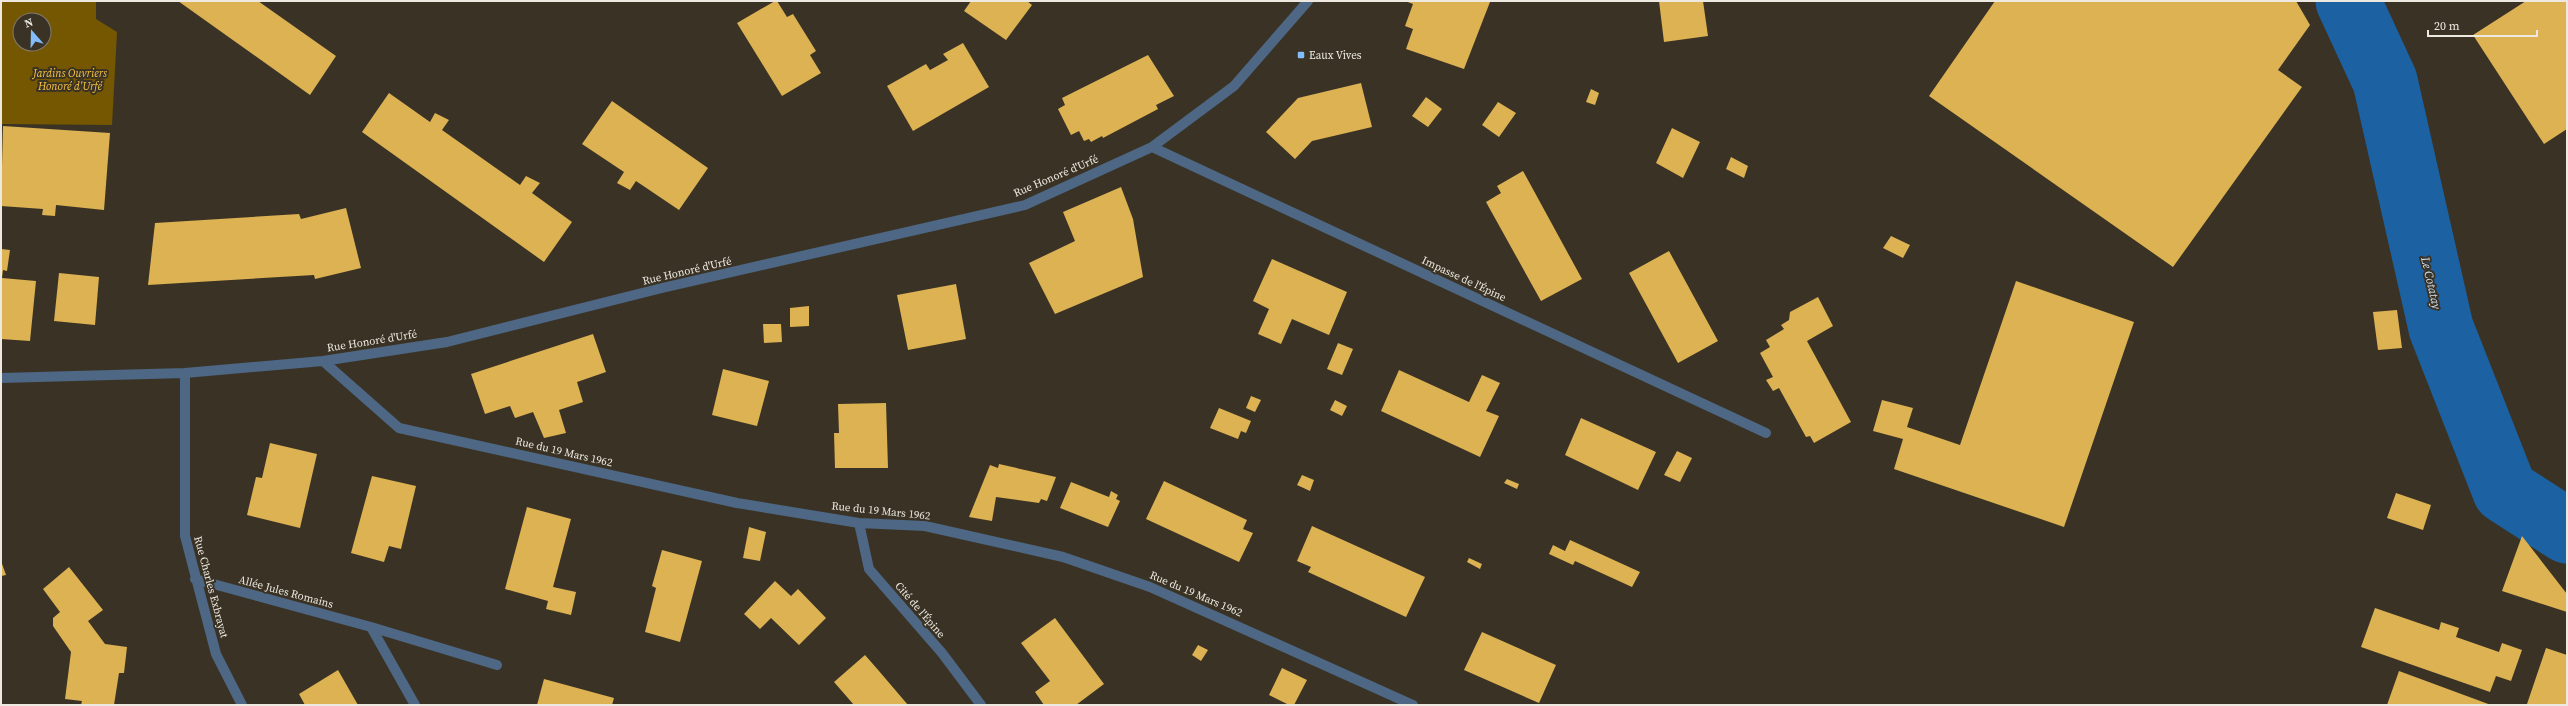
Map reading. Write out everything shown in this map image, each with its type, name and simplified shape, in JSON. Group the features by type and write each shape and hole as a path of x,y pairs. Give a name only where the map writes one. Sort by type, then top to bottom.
{"street":[{"name":"Rue Honoré d'Urfé","path":"1,378 185,373 323,360 447,342 662,288 1024,205 1152,147 1234,86 1308,1"},
{"name":"Impasse de l'Épine","path":"1152,147 1766,433"},
{"name":"Rue du 19 Mars 1962","path":"323,360 399,428 737,503 859,523 925,526 1063,557 1150,586 1413,705"},
{"name":"Rue Charles Exbrayat","path":"185,373 185,536 195,580 216,654 242,705"},
{"name":"Cité de l'Épine","path":"859,523 869,569 942,653 981,705"},
{"name":"Allée Jules Romains","path":"195,580 370,627 497,665"},
{"path":"370,627 416,705"}],"green space":[{"name":"Jardins Ouvriers Honoré d'Urfé","path":"1,1 96,1 96,19 117,32 112,125 1,124"}],"building":[{"path":"178,1 258,1 336,56 310,95"},
{"path":"777,1 787,17 793,14 816,51 810,55 821,73 782,96 737,23"},
{"path":"971,1 1027,1 1032,5 1006,40 964,11"},
{"path":"1405,1 1490,2 1464,69 1406,49 1413,29 1405,26 1413,4"},
{"path":"1659,1 1703,1 1708,36 1664,42"},
{"path":"1995,1 2296,1 2310,25 2278,70 2302,87 2173,267 1929,96"},
{"path":"2526,1 2567,1 2567,129 2544,144 2473,35"},
{"path":"963,43 989,87 913,131 887,86 926,64 930,70 948,60 943,54"},
{"path":"1148,55 1174,96 1156,105 1158,109 1103,138 1102,136 1091,142 1089,139 1084,141 1079,131 1071,135 1058,109 1065,105 1062,98"},
{"path":"1361,83 1372,127 1312,141 1295,159 1266,132 1298,98"},
{"path":"1591,89 1599,93 1595,105 1586,102"},
{"path":"389,93 430,122 435,113 449,120 442,130 520,185 526,176 540,183 532,193 572,222 544,262 362,132"},
{"path":"1426,97 1442,109 1428,127 1412,116"},
{"path":"612,101 708,168 679,210 636,181 630,190 617,183 624,172 582,144"},
{"path":"1498,102 1516,113 1499,137 1482,125"},
{"path":"3,126 110,133 104,210 56,205 55,216 42,215 43,209 1,206"},
{"path":"1672,128 1700,142 1683,178 1656,163"},
{"path":"1731,157 1748,166 1744,178 1726,169"},
{"path":"1523,171 1582,279 1541,301 1486,202 1501,193 1497,186"},
{"path":"1121,187 1133,219 1143,277 1055,314 1029,263 1075,241 1063,212"},
{"path":"346,208 361,268 315,279 314,275 148,285 155,223 299,214 301,219"},
{"path":"1891,236 1910,245 1903,258 1883,248"},
{"path":"1,249 10,250 7,271 3,270 2,278 36,281 30,341 1,339"},
{"path":"1669,251 1718,341 1678,363 1629,273"},
{"path":"1272,259 1347,292 1329,335 1292,319 1281,344 1258,334 1269,309 1253,301"},
{"path":"59,273 99,277 95,325 54,321"},
{"path":"2016,281 2134,322 2064,527 1894,469 1903,439 1873,431 1882,400 1913,408 1907,427 1960,445"},
{"path":"956,284 966,339 908,350 897,295"},
{"path":"1818,297 1833,326 1807,341 1851,422 1814,443 1810,436 1806,437 1779,388 1773,391 1766,380 1773,377 1760,353 1770,347 1766,340 1784,329 1781,325 1789,320 1790,312"},
{"path":"809,306 809,326 790,327 790,308"},
{"path":"2397,310 2402,348 2378,350 2373,312"},
{"path":"763,324 781,324 782,342 764,343"},
{"path":"593,334 606,372 577,382 583,402 559,410 566,433 544,438 533,412 515,418 510,406 485,414 471,374"},
{"path":"1338,343 1353,349 1342,375 1327,369"},
{"path":"723,369 769,381 757,426 712,415"},
{"path":"1399,370 1469,402 1482,375 1500,383 1486,411 1499,416 1480,457 1381,411"},
{"path":"1251,396 1261,400 1255,412 1246,408"},
{"path":"1335,400 1347,406 1342,416 1330,410"},
{"path":"886,403 888,468 835,468 834,433 839,433 838,404"},
{"path":"1219,408 1251,421 1246,433 1241,431 1238,439 1210,428"},
{"path":"1581,418 1656,452 1638,490 1565,455"},
{"path":"270,443 317,454 300,528 247,515 256,477 262,478"},
{"path":"1677,451 1692,458 1680,482 1664,475"},
{"path":"999,464 1056,477 1047,501 1041,499 1039,503 996,497 992,521 969,517 990,465 998,468"},
{"path":"1302,475 1314,480 1310,491 1297,485"},
{"path":"372,476 416,486 401,549 389,546 384,562 351,553"},
{"path":"1507,479 1519,484 1517,489 1504,483"},
{"path":"1164,481 1247,520 1243,529 1253,533 1239,562 1146,519"},
{"path":"1071,482 1109,497 1111,491 1118,495 1116,499 1120,501 1108,527 1060,508"},
{"path":"2396,493 2431,505 2423,530 2387,518"},
{"path":"527,507 571,519 553,587 576,592 571,615 546,609 548,601 505,589"},
{"path":"1312,526 1425,577 1406,617 1308,572 1311,567 1297,561"},
{"path":"749,527 766,532 760,561 743,558"},
{"path":"2522,536 2567,594 2567,612 2502,591"},
{"path":"1570,540 1640,572 1632,587 1575,561 1573,565 1549,554 1553,545 1565,551"},
{"path":"662,550 702,561 680,642 645,632 656,588 652,586"},
{"path":"1469,558 1482,564 1480,569 1467,562"},
{"path":"1,561 6,575 1,576"},
{"path":"69,567 103,610 88,621 105,644 127,647 124,673 119,673 114,705 81,705 82,701 65,699 71,652 53,626 53,618 60,612 43,589"},
{"path":"775,581 791,596 798,589 826,618 799,645 771,618 760,629 744,614"},
{"path":"2375,608 2439,630 2441,622 2459,628 2456,637 2499,652 2502,643 2522,650 2511,681 2496,676 2490,692 2361,647"},
{"path":"1055,618 1104,684 1076,705 1044,705 1035,692 1050,681 1021,643"},
{"path":"1482,632 1556,665 1539,703 1464,670"},
{"path":"1198,645 1208,650 1201,661 1192,655"},
{"path":"2546,648 2567,655 2567,705 2527,704"},
{"path":"865,655 908,705 854,705 834,682"},
{"path":"1282,668 1307,680 1294,705 1289,705 1269,695"},
{"path":"338,670 358,705 305,705 299,694"},
{"path":"2399,671 2491,705 2387,705"},
{"path":"544,679 614,698 612,705 537,705"}],"waterway":[{"name":"Le Cotatay","path":"2348,1 2385,81 2441,328 2505,491 2567,531"}],"place":[{"name":"Eaux Vives","path":"1301,55"}]}
